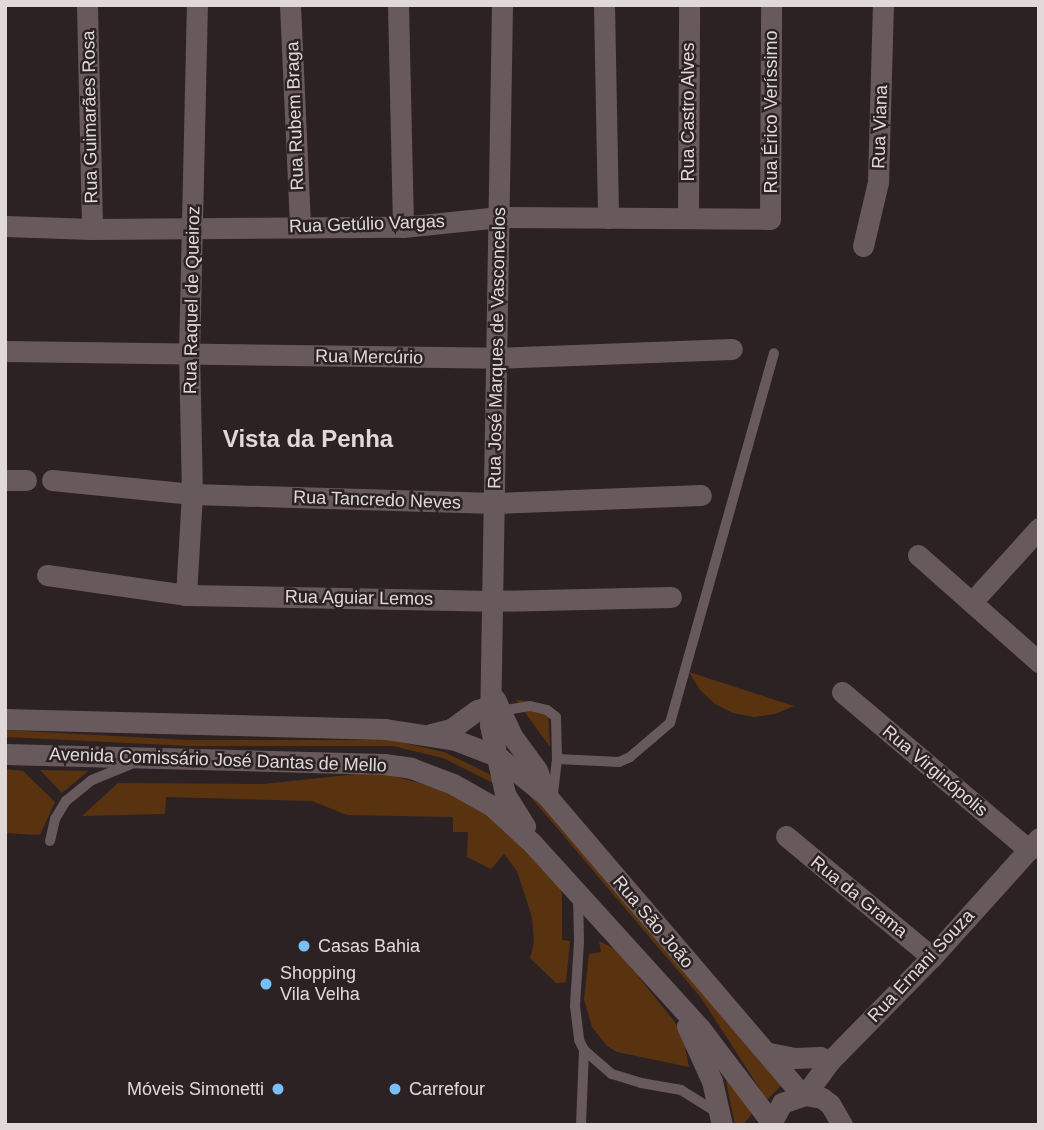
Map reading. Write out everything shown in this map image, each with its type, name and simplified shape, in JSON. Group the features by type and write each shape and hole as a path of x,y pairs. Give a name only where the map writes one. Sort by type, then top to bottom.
{"street":[{"name":"Rua Guimarães Rosa","path":"87,5 92,229"},
{"name":"Rua Raquel de Queiroz","path":"186,595 192,494 189,354 194,228 197,5"},
{"name":"Rua Rubem Braga","path":"290,5 300,227"},
{"path":"398,5 404,227"},
{"name":"Rua José Marques de Vasconcelos","path":"502,5 492,601 494,703 491,735 505,794 533,844"},
{"path":"604,5 608,218"},
{"name":"Rua Castro Alves","path":"688,218 689,5"},
{"name":"Rua Érico Veríssimo","path":"770,219 771,5"},
{"name":"Rua Viana","path":"863,246 878,182 883,5"},
{"name":"Rua Getúlio Vargas","path":"5,226 92,229 404,227 499,217 770,219"},
{"name":"Rua Mercúrio","path":"5,352 497,358 732,349"},
{"name":"Rua Tancredo Neves","path":"52,480 192,494 495,503 701,495"},
{"path":"972,603 1039,528"},
{"path":"918,555 1039,662"},
{"name":"Rua Aguiar Lemos","path":"47,575 186,595 492,601 671,597"},
{"name":"Rua Virginópolis","path":"842,692 1034,844"},
{"path":"427,734 451,729 477,710 494,703"},
{"name":"Rua José Marques de Vasconcelos","path":"494,703 512,736 537,770 549,799"},
{"name":"Avenida Comissário José Dantas de Mello","path":"5,719 385,729 427,734 475,746 496,756"},
{"name":"Avenida Comissário José Dantas de Mello","path":"5,754 326,760 411,768 453,783 492,806 533,844"},
{"name":"Rua São João","path":"496,756 549,799 712,992 804,1095"},
{"name":"Rua da Grama","path":"786,836 932,957"},
{"name":"Rua São João","path":"533,844 700,1028 770,1123"},
{"name":"Rua Ernani Souza","path":"770,1123 782,1103 804,1095 829,1062 932,957 1034,844"},
{"path":"675,1002 712,1082 721,1120"},
{"path":"769,1053 794,1058 820,1057 829,1062"},
{"path":"804,1095 822,1098 830,1104 842,1125"}],"lane":[{"path":"557,758 619,762 630,757 670,723 774,352"},
{"path":"494,703 530,706 554,713 557,758 549,799"},
{"path":"50,841 61,806 92,780 124,765 183,757"},
{"path":"578,895 575,1006 579,1040 584,1050 612,1073 641,1083 685,1091 721,1120"},
{"path":"581,1125 584,1050"}],"shaded area":[{"path":"689,672 794,706 775,714 754,717 733,713 715,704 700,690"},
{"path":"516,700 534,702 548,714 550,747"},
{"path":"5,730 188,740 391,740 444,752 489,774 495,784 443,758 393,746 189,746 5,737"},
{"path":"5,769 23,771 55,802 40,835 5,833"},
{"path":"40,770 88,771 62,793"},
{"path":"358,774 389,775 442,789 484,812 506,829 557,884 562,893 562,940 570,941 566,982 556,983 530,958 534,942 532,917 517,871 504,854 491,869 467,857 468,832 453,832 453,817 347,815 312,801 166,797 165,814 82,816 118,783 263,784"},
{"path":"528,788 785,1082 767,1100 702,999 529,795"},
{"path":"599,941 617,950 674,1021 683,1036 689,1067 617,1052 607,1046 592,1027 584,999 589,954 601,952"},
{"path":"726,1081 729,1081 752,1114 743,1125 735,1125"}],"place":[{"name":"Casas Bahia","path":"304,946"},
{"name":"Shopping Vila Velha","path":"266,984"},
{"name":"Móveis Simonetti","path":"278,1089"},
{"name":"Carrefour","path":"395,1089"}],"district":[{"name":"Vista da Penha","path":"308,439"}]}
